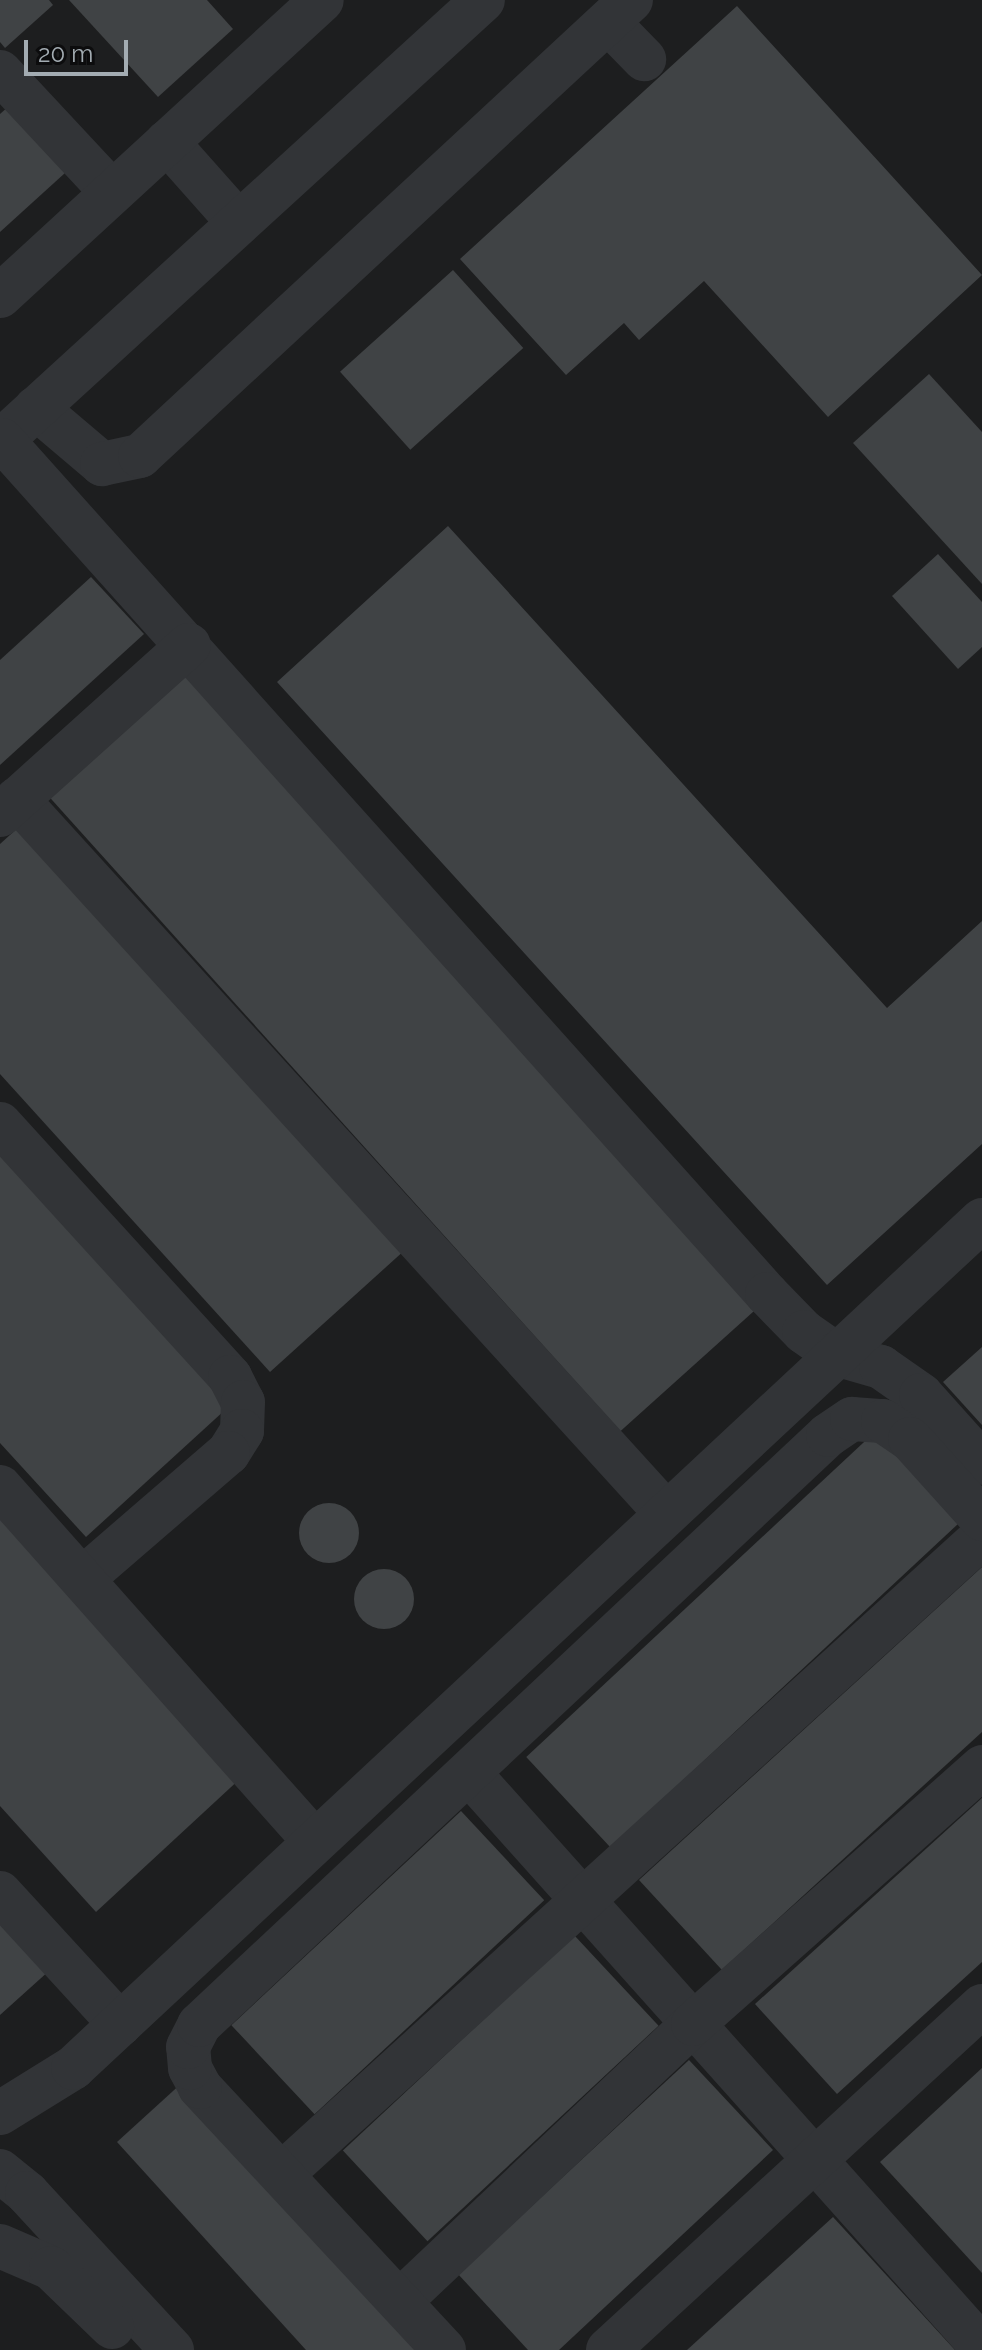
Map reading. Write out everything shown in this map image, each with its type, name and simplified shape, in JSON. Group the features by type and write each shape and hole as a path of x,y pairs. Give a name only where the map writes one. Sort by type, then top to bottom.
{"street":[{"path":"0,296 322,0"},
{"path":"483,0 1,441 189,645 767,1294 804,1332 836,1354 881,1367 921,1395 982,1463"},
{"path":"36,408 102,464 140,456 619,11 644,59"},
{"path":"0,72 112,192"},
{"path":"167,142 238,222"},
{"path":"189,645 9,807 666,1513"},
{"path":"0,1124 230,1377 243,1402 242,1431 228,1453 83,1578"},
{"path":"0,2113 73,2068 982,1220"},
{"path":"444,2350 200,2087 190,2068 188,2047 199,2025 828,1435 852,1419 883,1421 910,1439 982,1519"},
{"path":"0,1487 314,1841"},
{"path":"282,2174 982,1537"},
{"path":"400,2301 693,2024 982,1767"},
{"path":"469,1773 982,2347"},
{"path":"0,1893 120,2024"},
{"path":"608,2350 982,2006"},
{"path":"9,2194 172,2350"},
{"path":"0,2246 51,2268 95,2307 132,2350"}],"shaded area":[{"path":"0,0 982,0 982,2350 0,2350"}],"building":[{"path":"0,0 49,0 53,5 5,48 0,42"},
{"path":"69,0 207,0 233,29 158,97"},
{"path":"737,6 982,275 828,417 704,281 639,340 624,323 566,375 460,259"},
{"path":"18,98 76,163 0,232 0,114"},
{"path":"453,270 523,348 410,450 340,372"},
{"path":"929,374 982,432 982,584 853,443"},
{"path":"448,526 887,1008 982,921 982,1144 827,1285 277,682"},
{"path":"938,554 982,602 982,647 958,669 892,596"},
{"path":"91,577 144,634 0,765 0,660"},
{"path":"187,675 757,1308 620,1431 50,798"},
{"path":"21,825 406,1249 270,1372 0,1074 0,844"},
{"path":"0,1138 237,1399 86,1537 0,1443"},
{"path":"982,1347 982,1425 943,1382"},
{"path":"878,1429 963,1520 611,1848 526,1757"},
{"path":"329,1503 340,1505 350,1512 357,1522 357,1544 350,1554 340,1561 329,1563 318,1561 308,1554 301,1544 299,1533 301,1522 308,1512 318,1505"},
{"path":"0,1510 243,1776 96,1912 0,1806"},
{"path":"982,1567 982,1732 722,1970 639,1880"},
{"path":"384,1569 395,1571 405,1578 412,1588 412,1610 405,1620 395,1627 384,1629 373,1627 363,1620 356,1610 354,1599 356,1588 363,1578 373,1571"},
{"path":"982,1798 982,1962 837,2094 755,2004"},
{"path":"461,1811 544,1900 315,2114 231,2025"},
{"path":"0,1915 50,1970 0,2015"},
{"path":"574,1935 659,2026 427,2241 343,2151"},
{"path":"689,2060 773,2150 559,2350 528,2350 458,2274"},
{"path":"982,2068 982,2273 880,2162"},
{"path":"184,2081 428,2350 306,2350 117,2142"},
{"path":"833,2217 955,2350 687,2350"}]}
